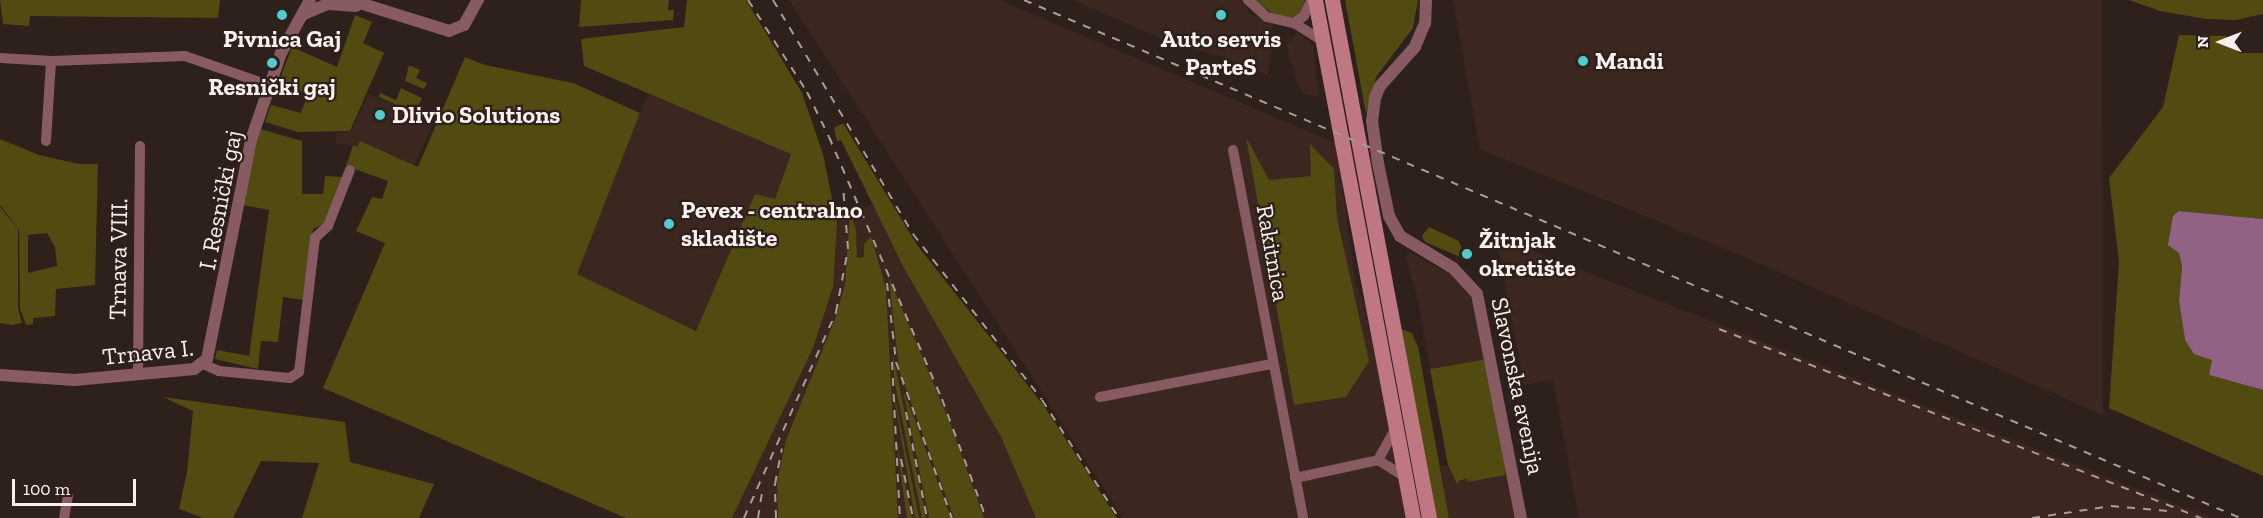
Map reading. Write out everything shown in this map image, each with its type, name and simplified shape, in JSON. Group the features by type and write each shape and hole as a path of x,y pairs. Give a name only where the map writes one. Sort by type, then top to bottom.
{"main road":[{"path":"1313,0 1323,40 1413,518"},
{"path":"1332,0 1429,518"}],"street":[{"path":"350,0 440,30 455,31 470,18 478,0"},
{"path":"1248,0 1267,17 1294,23 1323,40"},
{"path":"1294,23 1304,16 1313,0"},
{"name":"Slavonska avenija","path":"1426,0 1425,23 1415,47 1380,86 1375,98 1372,121 1378,163 1389,216 1400,236 1453,268 1478,294 1521,518"},
{"path":"321,2 366,7"},
{"name":"I. Resnički gaj","path":"203,364 213,345 246,159 288,37 303,14 321,2"},
{"path":"0,58 51,61 185,56 271,86"},
{"path":"45,141 51,61"},
{"name":"Trnava VIII.","path":"138,373 140,146"},
{"name":"Rakitnica","path":"1233,150 1303,518"},
{"name":"Trnava I.","path":"0,375 75,380 194,369 203,364 219,371 290,378 299,372 315,238 328,226 350,170"},
{"path":"1101,397 1272,364"},
{"path":"1378,460 1395,428"},
{"path":"1295,478 1378,460 1406,477"},
{"path":"64,518 68,496"}],"shaded area":[{"path":"0,0 220,0 218,18 30,16 29,26 3,24"},
{"path":"581,0 669,0 668,10 674,10 673,20 579,27"},
{"path":"687,0 746,0 802,93 823,154 837,223 833,287 813,348 732,518 626,518 323,388 385,243 356,231 372,197 382,199 388,181 346,166 353,145 357,147 360,141 418,167 465,57 485,65 573,83 640,113 577,274 696,331 755,194 775,199 791,154 584,66 581,39 684,27"},
{"path":"789,0 999,0 1336,143 1356,285 1365,305 1407,518 1123,518"},
{"path":"1073,0 1243,0 1251,14 1273,24 1268,75 1214,54 1180,47"},
{"path":"1254,0 1304,0 1304,3 1299,16 1291,18 1272,13"},
{"path":"1345,0 1418,0 1413,28 1376,77 1366,114"},
{"path":"1453,0 2102,0 2103,415 1738,254 1480,149"},
{"path":"2129,0 2263,0 2263,14 2236,20 2206,19 2160,11"},
{"path":"355,15 372,22 363,43 384,53 350,131 298,132 265,122 271,105 301,113 308,94 278,84 292,47 337,67"},
{"path":"1297,32 1313,45 1319,97 1303,94 1297,82 1286,45"},
{"path":"2179,35 2226,36 2239,53 2263,53 2263,219 2179,211 2179,253 2182,266 2179,301 2185,340 2194,353 2213,360 2209,375 2263,390 2263,476 2109,408 2119,262 2109,178 2163,107"},
{"path":"409,65 420,70 416,78 427,83 424,89 405,81"},
{"path":"401,88 422,98 415,113 379,97 380,93 396,100"},
{"path":"648,93 791,154 775,199 755,194 696,331 576,274"},
{"path":"368,94 434,122 412,170 354,145 336,144 336,133 351,132"},
{"path":"843,123 917,245 1044,406 1117,518 1036,518 1001,437 904,268 841,140 837,141 834,128"},
{"path":"260,129 302,141 302,194 323,194 325,176 343,177 326,223 313,229 303,300 283,297 278,342 261,341 258,369 215,359 217,350 249,356 269,210 243,205"},
{"path":"1246,137 1269,180 1311,176 1310,144 1334,169 1337,218 1369,361 1346,397 1294,405"},
{"path":"0,139 39,155 79,164 98,164 95,285 56,289 55,316 33,318 33,324 26,325 20,308 19,230 0,205","holes":["47,233 55,247 57,266 28,273 28,235"]},
{"path":"872,204 1001,437 1036,518 732,518 813,348 833,287 836,221"},
{"path":"0,207 18,229 18,308 22,323 12,325 0,323"},
{"path":"2179,211 2263,219 2263,390 2209,375 2212,360 2194,354 2185,340 2179,301 2182,266 2179,253 2168,245 2173,216"},
{"path":"850,213 856,230 857,258 864,257 864,244 871,237 886,288 898,518 778,518 777,482 786,440 835,319 845,285"},
{"path":"1429,227 1459,241 1465,259 1425,242 1422,236"},
{"path":"1496,236 2212,518 1579,518 1553,380 1524,385"},
{"path":"1409,252 1457,278 1474,300 1487,359 1430,369 1418,299 1405,256"},
{"path":"889,278 950,423 984,518 954,518 899,370"},
{"path":"1401,329 1412,333 1418,347 1449,518 1435,518"},
{"path":"893,354 926,518 922,518 894,379"},
{"path":"1487,359 1506,461 1505,475 1468,482 1467,479 1460,480 1457,484 1448,465 1430,369"},
{"path":"903,390 910,407 951,518 929,518"},
{"path":"163,397 345,422 350,462 434,484 419,518 302,518 319,463 261,461 233,518 203,518 179,509 187,472 193,411"},
{"path":"895,397 919,518 915,518"},
{"path":"896,439 912,518 907,518"},
{"path":"1506,461 1516,518 1449,518 1440,466 1448,465 1457,484 1459,480 1468,479 1469,482 1505,475"}],"railway":[{"path":"748,0 807,92 829,137 942,399 986,518"},
{"path":"773,0 913,234 1042,400 1119,518"},
{"path":"1024,0 2240,518"},
{"path":"744,518 836,312 848,249 843,185"},
{"path":"887,283 896,362 952,518"},
{"path":"1719,329 2201,518"},
{"path":"892,362 900,518"},
{"path":"906,412 927,518"},
{"path":"776,518 775,484 782,449"},
{"path":"901,459 913,518"},
{"path":"758,518 763,488"},
{"path":"2032,518 2111,506 2168,511"}],"place":[{"name":"Pivnica Gaj","path":"282,15"},
{"name":"Auto servis ParteS","path":"1221,15"},
{"name":"Mandi","path":"1583,61"},
{"name":"Resnički gaj","path":"272,63"},
{"name":"Dlivio Solutions","path":"380,115"},
{"name":"Pevex - centralno skladište","path":"669,224"},
{"name":"Žitnjak okretište","path":"1467,254"}]}
